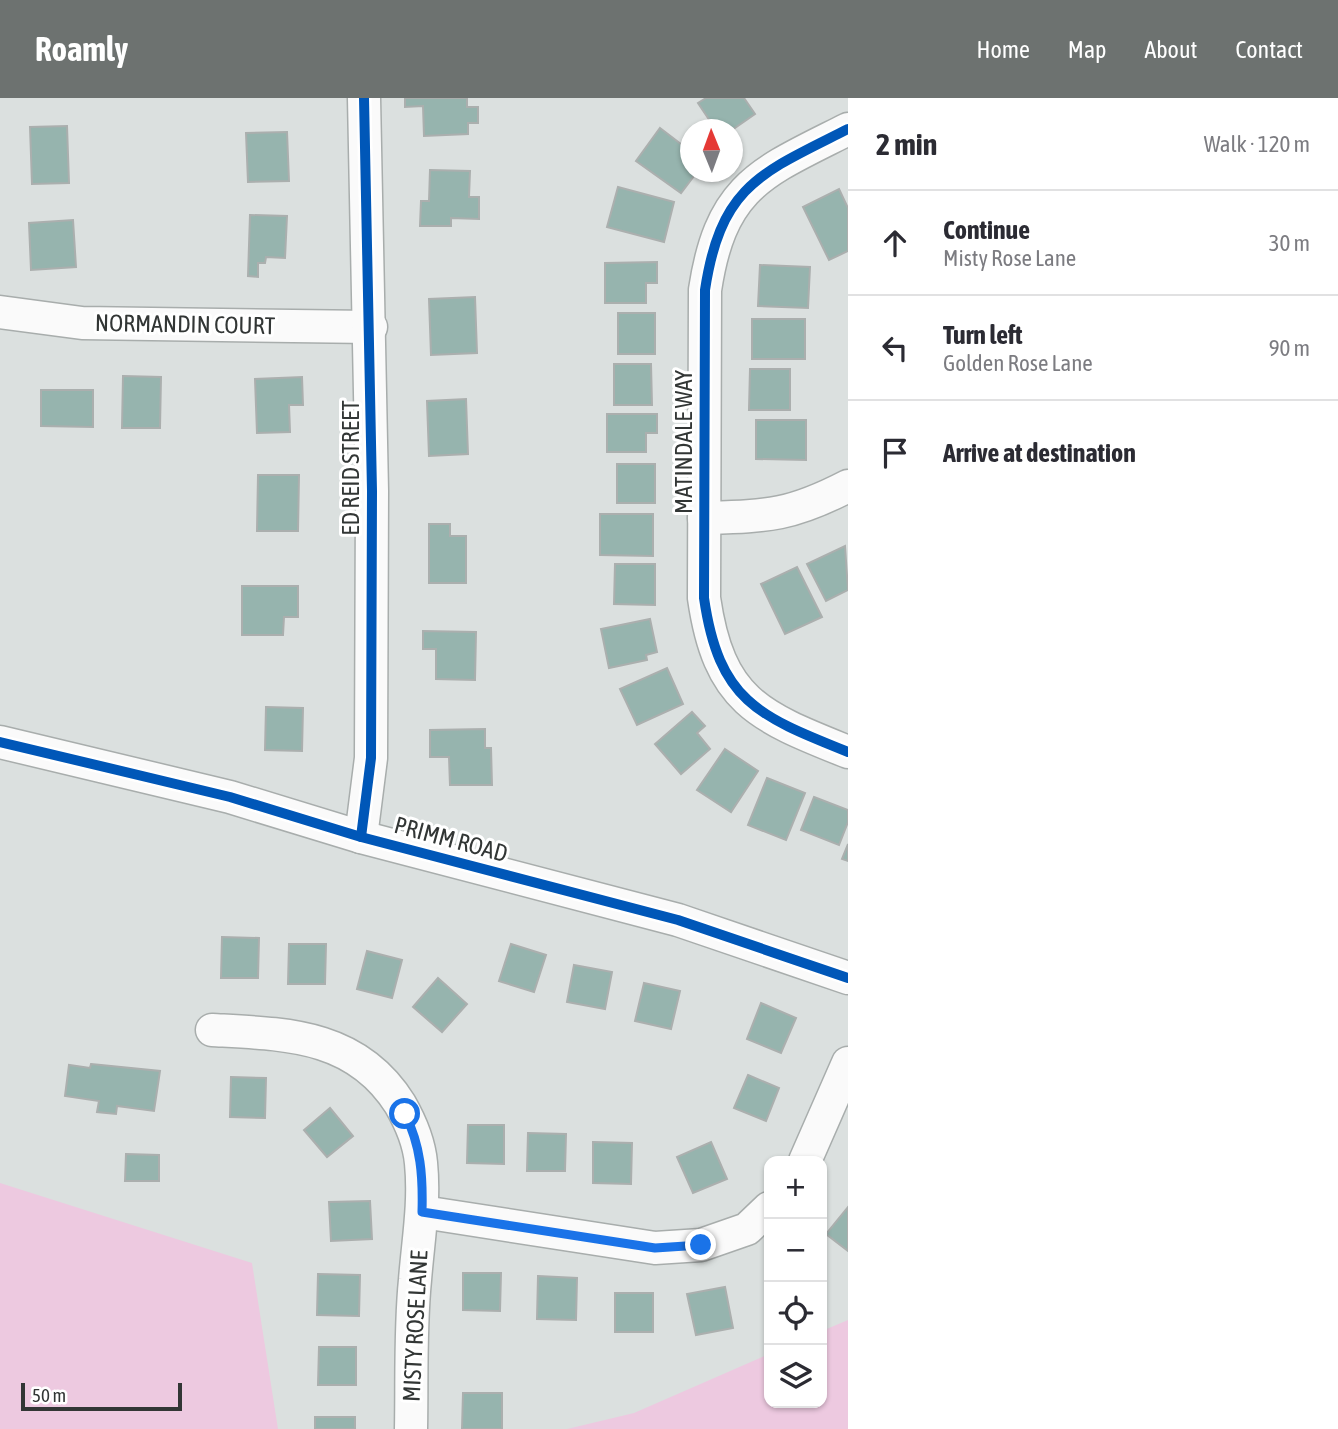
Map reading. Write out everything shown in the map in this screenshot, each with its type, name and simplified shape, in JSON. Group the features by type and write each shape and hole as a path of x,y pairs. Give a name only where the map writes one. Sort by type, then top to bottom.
{"street":[{"name":"ED REID STREET","path":"361,837 371,758 371,327 363,98"},
{"name":"MATINDALE WAY","path":"848,129 753,181 730,208 711,249 705,290 704,518 704,597 709,634 724,669 742,696 768,718 848,752"},
{"name":"NORMANDIN COURT","path":"0,312 82,323 371,327"},
{"path":"704,518 771,516 793,511 848,486"},
{"name":"PRIMM ROAD","path":"0,742 230,797 361,837 678,920 848,978"},
{"name":"MISTY ROSE LANE","path":"212,1030 286,1034 316,1041 344,1052 373,1070 390,1088 417,1139 422,1212 414,1283 411,1429"},
{"path":"807,1156 848,1063"},
{"path":"422,1212 655,1248 701,1245 747,1229 764,1214"}],"shaded area":[{"path":"0,1183 252,1263 278,1429 0,1429"},
{"path":"848,1320 848,1429 567,1429 634,1413 764,1356 764,1408 827,1408 827,1329"}],"building":[{"path":"405,98 467,98 467,107 478,107 478,123 468,123 468,134 424,136 423,106 405,107"},
{"path":"706,98 744,98 755,114 743,122 743,119 709,119 698,103"},
{"path":"67,126 69,183 32,184 30,127"},
{"path":"660,128 680,143 680,182 689,182 681,193 636,161"},
{"path":"287,132 289,181 248,182 246,133"},
{"path":"430,170 470,171 469,197 479,197 479,219 451,218 451,226 420,226 421,201 429,201"},
{"path":"618,187 674,202 664,242 607,227"},
{"path":"839,189 848,208 848,251 829,260 803,207"},
{"path":"250,215 287,216 285,258 266,257 265,263 258,263 258,277 248,276"},
{"path":"73,220 76,267 31,270 29,223"},
{"path":"657,262 657,283 646,283 646,303 605,303 605,263"},
{"path":"760,265 810,267 808,308 758,306"},
{"path":"475,297 477,353 431,355 429,299"},
{"path":"618,313 655,313 655,354 618,354"},
{"path":"752,319 805,319 805,359 752,359"},
{"path":"614,364 651,364 652,405 614,405"},
{"path":"750,369 790,369 790,410 749,410"},
{"path":"123,376 161,377 160,428 122,428"},
{"path":"302,377 303,405 289,405 290,432 257,433 255,379"},
{"path":"41,390 93,390 93,427 41,426"},
{"path":"466,399 468,454 429,456 427,401"},
{"path":"607,414 657,414 657,433 646,433 646,452 607,452"},
{"path":"756,420 806,420 806,460 756,459"},
{"path":"617,464 655,464 655,503 617,503"},
{"path":"258,475 299,475 298,531 257,531"},
{"path":"600,514 653,514 653,556 600,555"},
{"path":"429,524 450,524 450,536 466,536 466,583 429,583"},
{"path":"845,546 848,590 826,601 807,564"},
{"path":"615,564 655,564 655,605 614,604"},
{"path":"797,567 822,617 785,634 761,584"},
{"path":"242,586 298,586 298,617 284,617 283,635 242,635"},
{"path":"650,619 657,652 646,655 647,660 609,668 601,629"},
{"path":"423,631 476,632 475,680 436,679 436,649 423,649"},
{"path":"667,668 683,704 637,725 620,689"},
{"path":"266,707 303,708 302,751 265,750"},
{"path":"692,712 705,726 697,733 710,749 681,774 655,744"},
{"path":"485,729 485,748 491,748 492,785 450,785 449,757 430,757 430,730"},
{"path":"725,749 758,771 731,812 697,790"},
{"path":"767,778 805,793 786,840 748,825"},
{"path":"814,797 848,810 848,822 839,845 801,830"},
{"path":"848,844 848,861 842,859"},
{"path":"222,937 259,938 258,978 221,978"},
{"path":"289,944 326,944 325,984 288,984"},
{"path":"511,944 546,955 534,992 499,981"},
{"path":"367,951 402,960 392,998 357,989"},
{"path":"574,965 612,972 605,1009 567,1002"},
{"path":"438,978 467,1004 442,1032 413,1007"},
{"path":"644,983 680,991 671,1029 635,1021"},
{"path":"761,1003 796,1018 781,1053 747,1039"},
{"path":"91,1064 160,1071 154,1111 117,1106 116,1114 97,1112 99,1101 65,1096 69,1065 90,1068"},
{"path":"748,1075 779,1088 766,1121 734,1108"},
{"path":"231,1077 266,1078 265,1118 230,1117"},
{"path":"330,1108 353,1136 327,1157 304,1130"},
{"path":"468,1125 504,1125 504,1164 467,1163"},
{"path":"528,1133 566,1134 565,1171 527,1171"},
{"path":"593,1142 632,1143 631,1184 593,1183"},
{"path":"711,1142 727,1179 693,1193 677,1157"},
{"path":"126,1154 159,1155 159,1181 125,1181"},
{"path":"370,1201 372,1239 331,1241 329,1202"},
{"path":"848,1207 848,1251 827,1233"},
{"path":"463,1273 501,1273 500,1311 463,1310"},
{"path":"318,1274 360,1275 359,1316 317,1315"},
{"path":"538,1276 577,1278 576,1320 537,1319"},
{"path":"725,1287 733,1328 696,1335 687,1294"},
{"path":"615,1293 653,1293 653,1332 615,1332"},
{"path":"319,1347 356,1347 356,1385 318,1385"},
{"path":"463,1393 502,1393 502,1429 462,1429"},
{"path":"315,1417 355,1417 355,1429 315,1429"}],"cycle path":[{"path":"361,837 371,758 372,491 364,98"},
{"path":"848,129 791,158 750,187 734,205 722,227 712,255 705,290 704,598 720,660 732,682 748,700 767,715 790,727 848,752"},
{"path":"0,742 230,797 361,837 678,920 848,978"}],"route":[{"path":"405,1114 417,1139 421,1161 422,1212 655,1248 701,1245"}]}
